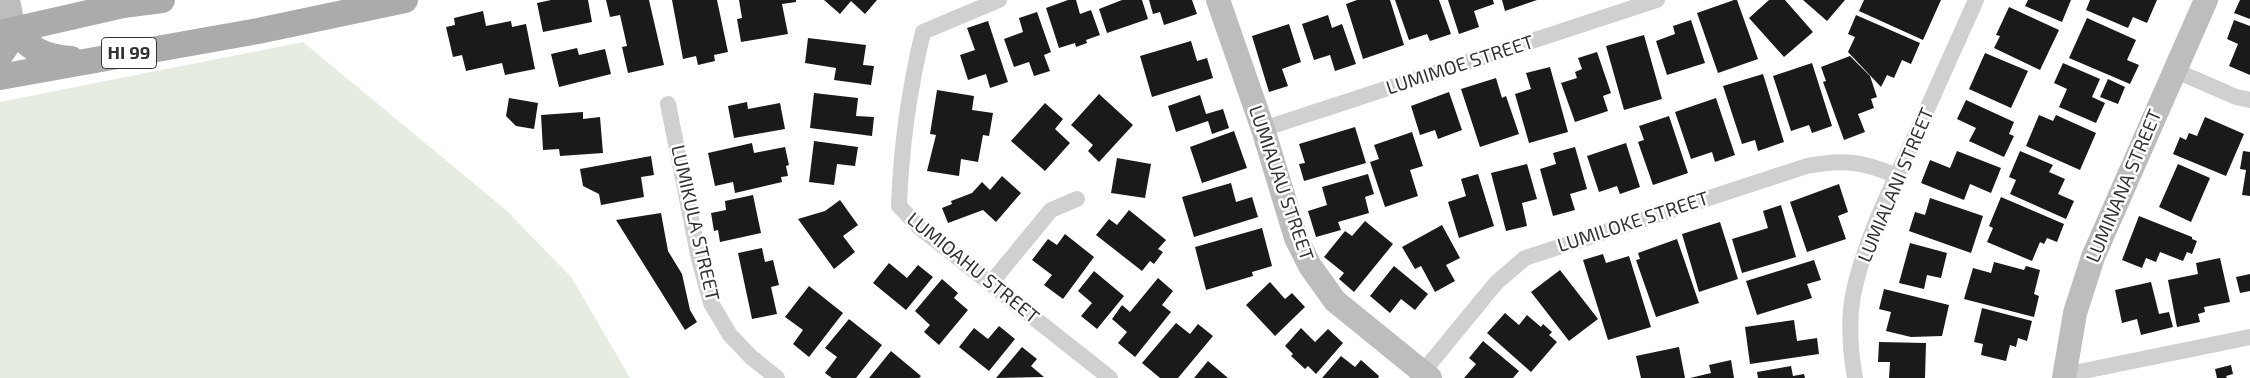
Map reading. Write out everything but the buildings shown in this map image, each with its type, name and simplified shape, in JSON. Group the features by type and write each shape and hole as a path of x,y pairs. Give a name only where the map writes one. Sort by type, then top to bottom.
{"main road":[{"path":"78,0 123,5"},
{"name":"HI 99","path":"7,31 123,5 162,0"},
{"name":"HI 99","path":"0,77 258,31 405,0"},
{"path":"0,56 10,41 7,31"},
{"path":"7,31 28,46 55,58 90,60"}],"street":[{"path":"7,31 8,0"},
{"name":"LUMIOAHU STREET","path":"999,0 923,32 908,101 900,169 899,206 919,227 1110,378"},
{"name":"LUMIAUAU STREET","path":"1218,0 1263,129 1296,238 1310,266 1335,301 1423,376"},
{"name":"LUMIMOE STREET","path":"1263,129 1657,0"},
{"name":"LUMIALANI STREET","path":"1855,378 1850,334 1853,295 1864,253 1976,0"},
{"name":"LUMINANA STREET","path":"2059,377 2075,313 2092,257 2206,0"},
{"path":"2174,70 2236,97 2250,100"},
{"name":"LUMIKULA STREET","path":"668,104 699,259 711,302 730,335 777,378"},
{"name":"LUMILOKE STREET","path":"1423,376 1496,283 1525,258 1806,166 1829,161 1860,162 1897,176"},
{"path":"991,283 1051,210 1077,199"},
{"path":"2059,377 2250,337"}],"shaded area":[{"path":"303,42 506,210 572,278 630,378 0,378 0,102"}]}
